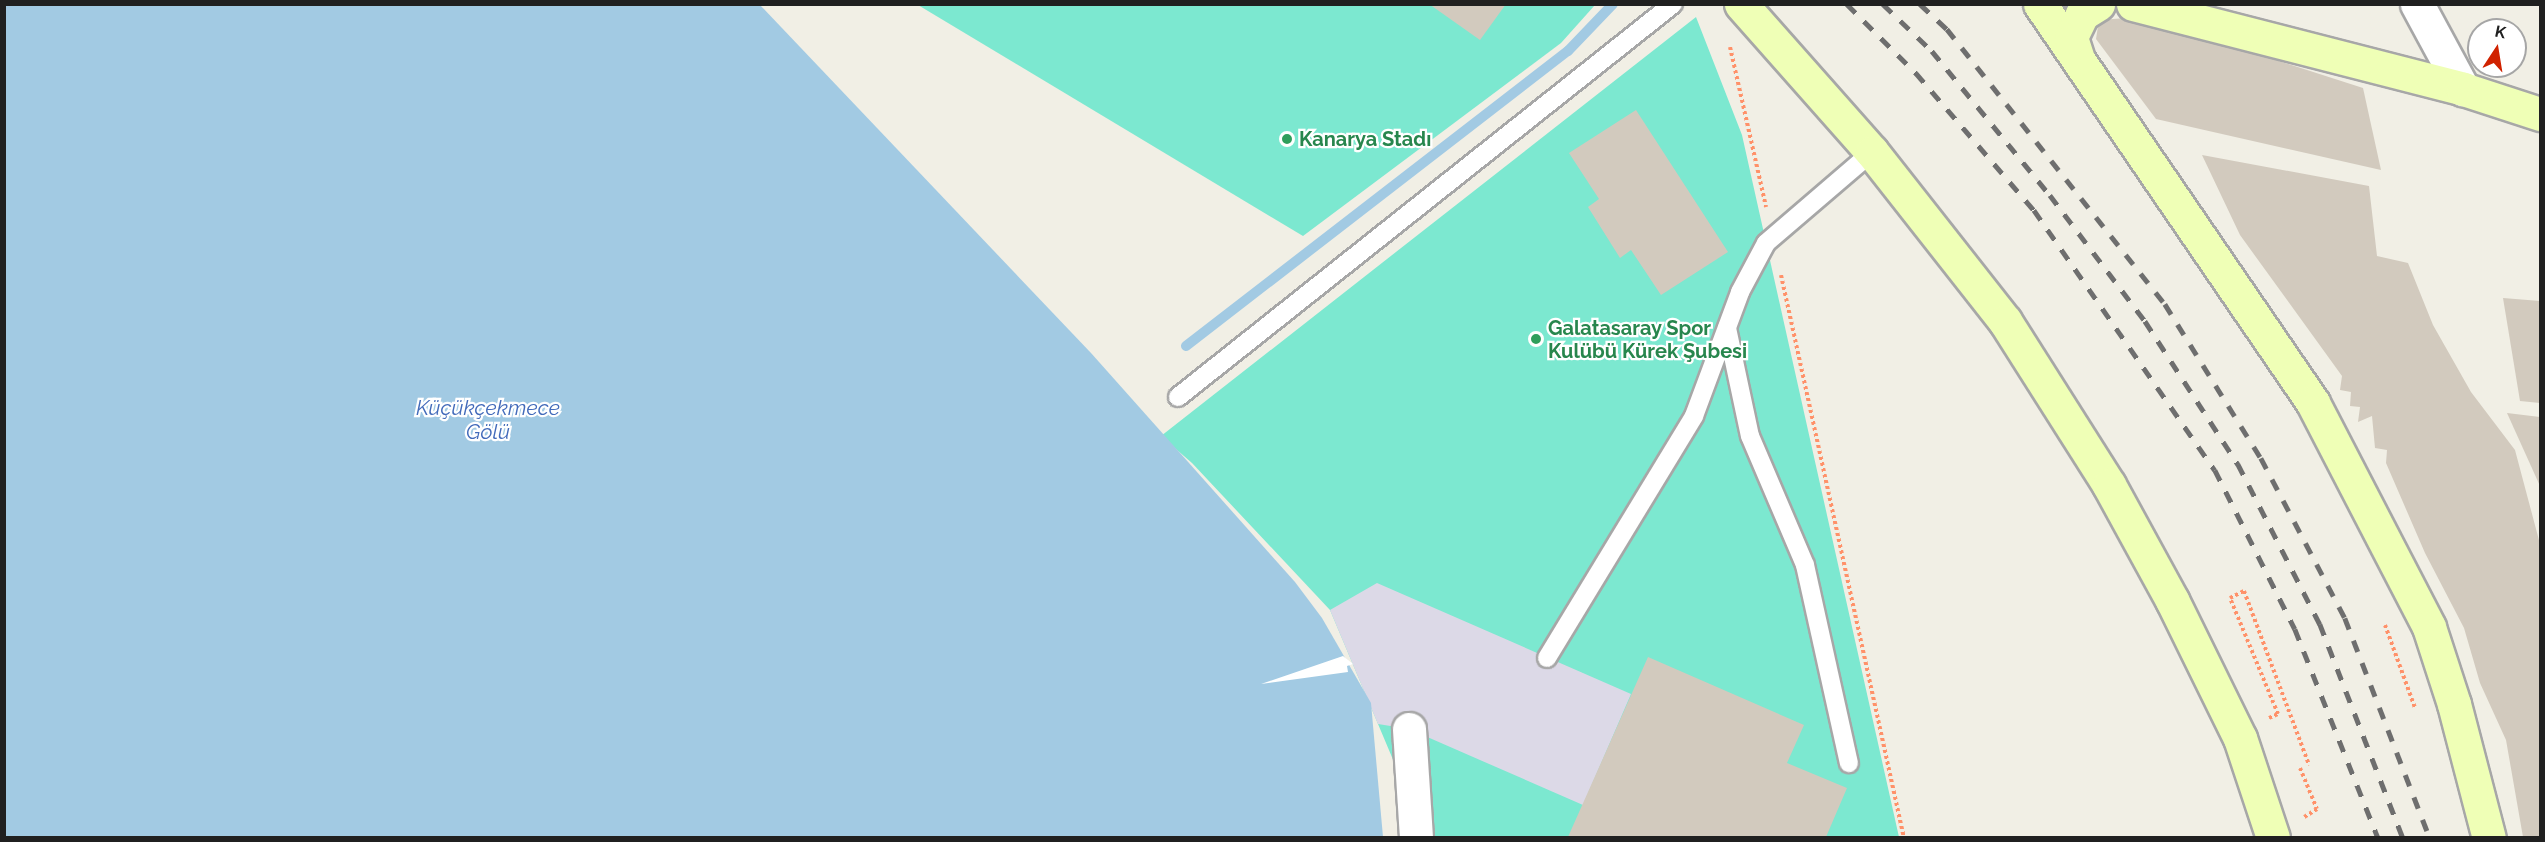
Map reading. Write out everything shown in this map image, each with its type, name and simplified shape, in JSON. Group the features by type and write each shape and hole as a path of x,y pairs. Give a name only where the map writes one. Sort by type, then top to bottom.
{"street":[{"path":"1741,4 1872,152 2004,321 2109,485 2172,600 2240,738 2273,837"},
{"path":"2040,4 2318,413 2429,627 2454,704 2489,837"},
{"path":"2078,58 2071,37 2082,14 2098,4"},
{"path":"2133,4 2463,89 2541,114"},
{"path":"2416,4 2463,89"},
{"path":"1409,729 1416,837"}],"lane":[{"path":"1178,397 1673,4"},
{"path":"1547,658 1694,416 1740,292 1773,236 1872,152"},
{"path":"1727,328 1750,436 1805,565 1849,763"}],"path":[{"path":"1728,38 1904,837"},
{"path":"2262,721 2278,714 2230,598 2244,591 2309,765"},
{"path":"2385,623 2415,709"},
{"path":"2300,768 2317,809"}],"green space":[{"name":"Kanarya Stadı","path":"918,5 1595,5 1561,43 1303,236"},
{"name":"Galatasaray Spor Kulübü Kürek Şubesi","path":"1696,17 1742,135 1899,837 1399,837 1394,762 1330,610 1192,463 1161,436"}],"shaded area":[{"path":"1377,583 1631,694 1583,805 1409,729 1378,724 1330,610"}],"water":[{"name":"Küçükçekmece Gölü","path":"5,4 760,5 1091,353 1295,582 1322,618 1371,703 1383,837 5,838"}],"pier":[{"path":"1343,656 1353,664 1347,666 1348,672 1261,684"}],"building":[{"path":"1429,4 1506,4 1480,40"},
{"path":"2141,17 2363,88 2381,170 2156,119 2096,39 2099,20"},
{"path":"1636,110 1728,252 1661,295 1631,250 1620,258 1588,207 1599,199 1569,153"},
{"path":"2202,155 2369,186 2377,256 2408,263 2433,325 2471,392 2515,450 2540,544 2540,837 2523,837 2506,740 2480,683 2464,628 2425,553 2386,463 2387,450 2375,448 2372,416 2358,422 2360,407 2350,406 2351,392 2340,390 2342,376 2240,235"},
{"path":"2503,298 2540,301 2540,403 2520,401"},
{"path":"2507,413 2540,417 2540,486"},
{"path":"1648,657 1804,725 1787,763 1847,788 1826,837 1568,837"}],"waterway":[{"path":"1186,346 1568,51 1613,4"}],"railway":[{"path":"1847,4 1916,73 2034,210 2215,470 2295,629 2378,838"},
{"path":"1883,4 1932,51 2050,195 2145,321 2238,464 2320,624 2403,838"},
{"path":"1920,4 1947,29 2165,304 2261,458 2345,618 2430,838"}],"place":[{"name":"Kanarya Stadı","path":"1287,139"},
{"name":"Galatasaray Spor Kulübü Kürek Şubesi","path":"1536,339"}]}
